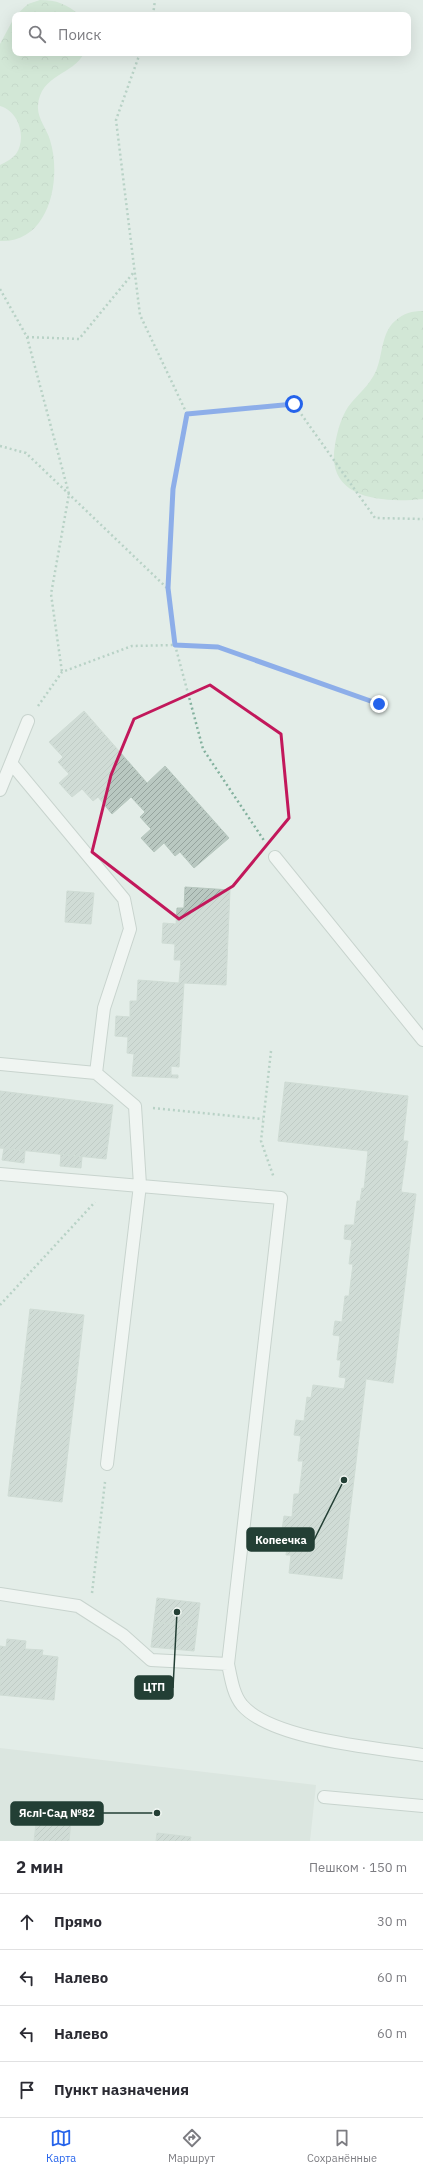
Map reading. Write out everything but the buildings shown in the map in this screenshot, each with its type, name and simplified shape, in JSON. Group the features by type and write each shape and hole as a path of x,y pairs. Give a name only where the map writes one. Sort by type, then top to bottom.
{"street":[{"path":"0,790 28,721"},
{"path":"11,763 124,899 130,929 104,1008 96,1073"},
{"path":"275,857 423,1040"},
{"path":"0,1064 96,1073 135,1106 140,1185 107,1464"},
{"path":"0,1174 281,1198 228,1664 234,1689 243,1705 262,1718 303,1736 423,1755"},
{"path":"0,1594 78,1606 123,1635 151,1660 228,1664"},
{"path":"324,1797 423,1806"}],"path":[{"path":"153,12 155,0"},
{"path":"139,56 116,120 140,315 187,414 173,489 168,588 175,645 203,749 275,857"},
{"path":"27,337 79,339 134,272"},
{"path":"0,289 27,337 69,494 51,594 62,672"},
{"path":"187,414 294,404 376,518 423,519"},
{"path":"0,446 26,453 168,588"},
{"path":"28,721 62,672 132,646 175,645 218,647 379,704"},
{"path":"271,1051 260,1141 281,1198"},
{"path":"135,1106 263,1119"},
{"path":"0,1305 113,1183"},
{"path":"90,1614 107,1464"}],"highlighted area":[{"path":"210,685 281,734 289,818 233,886 179,919 92,852 111,775 134,719"}],"shaded area":[{"path":"0,1748 316,1785 310,1841 0,1841"}],"green space":[{"path":"40,0 51,1 61,3 76,12 19,12 28,4"},
{"path":"12,22 12,56 82,56 73,66 51,81 40,95 38,106 39,115 49,136 53,155 53,189 48,206 41,220 31,231 17,239 0,241 0,165 11,159 16,154 21,140 21,133 12,113 0,106 0,44"},
{"path":"423,311 423,499 391,500 360,494 348,487 339,477 334,463 335,445 343,416 348,407 367,385 376,371 385,338 390,326 398,318 405,314"}],"place":[{"name":"Копеечка","path":"344,1480"},
{"name":"ЦТП","path":"177,1612"},
{"name":"Яслі-Сад №82","path":"157,1813"}],"route":[{"path":"294,404 187,414 173,489 168,588 175,645 218,647 379,704"}]}
